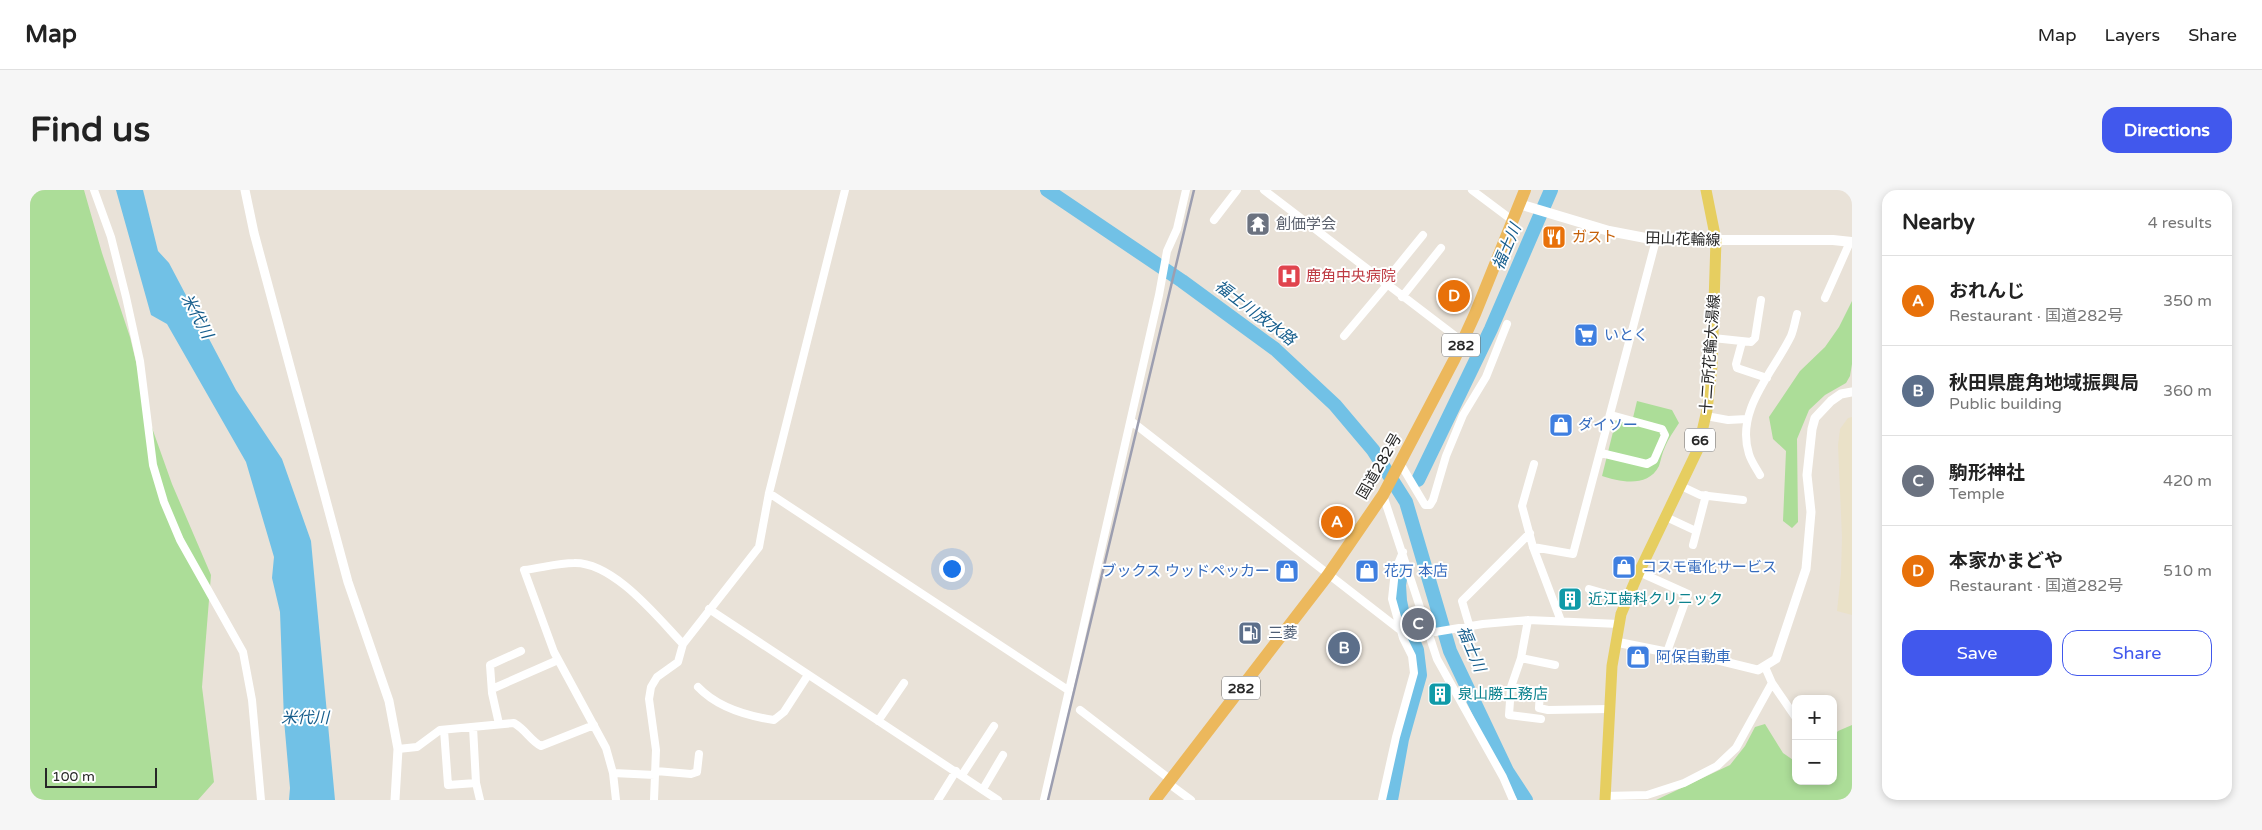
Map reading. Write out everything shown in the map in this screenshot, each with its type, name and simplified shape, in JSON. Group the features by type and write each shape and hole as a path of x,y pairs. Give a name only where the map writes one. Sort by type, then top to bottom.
{"highway":[{"name":"国道282号","path":"1155,800 1328,575 1383,495 1442,386 1463,342 1525,190"}],"main road":[{"name":"十二所花輪大湯線","path":"1605,798 1612,666 1619,624 1639,572 1698,449 1706,416 1713,338 1716,240 1706,190"},
{"name":"田山花輪線","path":"1519,204 1609,230 1656,240 1851,242"}],"street":[{"path":"94,190 111,237 126,297 141,368 153,465 164,502 180,540 243,652 252,700 261,800"},
{"path":"245,190 254,233 348,582 389,701 398,750 395,800"},
{"path":"654,800 656,750 649,700 651,687 657,677 678,662 683,644 759,547 769,493 845,190"},
{"path":"1044,800 1131,420 1167,251 1177,229 1186,190"},
{"path":"1214,220 1237,190"},
{"path":"1264,190 1463,342"},
{"path":"1472,190 1512,220"},
{"path":"1344,336 1423,235"},
{"path":"1533,547 1573,554 1656,240"},
{"path":"1825,298 1851,242"},
{"path":"1402,297 1441,248"},
{"path":"1713,338 1751,342 1755,338 1761,300"},
{"path":"1760,475 1749,455 1746,438 1747,419 1766,378 1792,335 1797,314"},
{"path":"1400,464 1425,505 1430,505 1434,500 1446,456 1463,415 1486,377 1507,324"},
{"path":"1742,342 1736,364 1737,368 1766,378"},
{"path":"1616,642 1709,658 1758,670 1776,659 1806,569 1811,512 1807,476 1815,418 1831,401 1842,394 1852,392"},
{"path":"1601,453 1647,464 1654,460 1665,435 1662,429 1611,415"},
{"path":"1706,416 1728,420 1747,419"},
{"path":"1131,420 1328,575 1408,631 1432,632 1528,620 1619,624"},
{"path":"1534,464 1522,506 1533,547 1561,621"},
{"path":"1681,486 1700,495 1743,500"},
{"path":"769,493 1068,690"},
{"path":"1383,495 1432,632 1437,659 1503,778 1513,800"},
{"path":"1692,545 1706,495"},
{"path":"1666,517 1696,531"},
{"path":"1466,628 1462,601 1530,533"},
{"path":"1403,552 1392,586 1396,614 1408,631"},
{"path":"616,800 613,773 606,748 558,660 524,570 575,563 601,570 631,592 683,644"},
{"path":"1639,572 1688,594 1667,652"},
{"path":"1589,590 1627,600"},
{"path":"710,609 998,800"},
{"path":"1528,620 1522,658 1511,687 1510,715 1541,719"},
{"path":"1382,800 1396,737 1414,673 1412,656 1403,638 1408,631"},
{"path":"499,724 492,689 491,664 520,651"},
{"path":"1522,658 1555,665"},
{"path":"492,689 558,660"},
{"path":"1765,667 1772,683 1792,712"},
{"path":"698,687 708,697 720,704 774,720 784,712 808,675"},
{"path":"878,720 904,683"},
{"path":"1605,798 1647,796 1684,784 1717,766 1736,748 1772,683"},
{"path":"1511,687 1540,692 1539,708 1548,710 1609,709"},
{"path":"1080,710 1190,800"},
{"path":"398,750 417,747 444,730 514,723 524,729 540,746 594,725"},
{"path":"938,800 994,726"},
{"path":"473,727 476,784 480,800"},
{"path":"444,730 448,785 476,784"},
{"path":"613,773 691,774 697,772 699,754"},
{"path":"983,789 1003,755"}],"shaded area":[{"path":"1852,417 1852,615 1837,611 1842,537 1838,445 1840,429 1848,418"}],"green space":[{"path":"30,190 84,190 102,253 130,337 151,425 172,484 211,575 202,687 214,782 198,800 30,800"},
{"path":"1852,301 1852,364 1850,376 1846,383 1825,395 1809,410 1797,439 1798,522 1792,528 1783,521 1786,451 1773,439 1769,417 1800,371 1825,347 1839,327"},
{"path":"1637,401 1672,410 1679,423 1666,444 1659,466 1648,478 1633,482 1602,476 1616,420 1632,422"},
{"path":"1765,724 1783,753 1792,759 1792,785 1837,785 1837,732 1852,725 1852,800 1656,800 1730,765 1745,746 1755,727"}],"water":[{"name":"米代川","path":"116,190 143,190 158,251 169,263 236,390 282,459 311,541 335,800 289,800 290,788 284,720 280,612 272,578 274,557 246,462 167,324 151,315"}],"waterway":[{"name":"福士川放水路","path":"1047,190 1182,281 1275,349 1335,405 1373,450 1406,502 1450,651 1507,771 1526,800"},
{"name":"福士川","path":"1418,480 1491,329 1551,190"},
{"name":"福士川","path":"1391,800 1402,739 1420,675 1417,650 1404,620 1400,601 1399,585 1402,567"}],"railway":[{"path":"1048,800 1194,190"}],"place":[{"name":"創価学会","path":"1258,224"},
{"name":"ガスト","path":"1554,237"},
{"name":"鹿角中央病院","path":"1289,276"},
{"name":"本家かまどや","path":"1454,296"},
{"name":"いとく","path":"1586,335"},
{"name":"ダイソー","path":"1561,425"},
{"name":"おれんじ","path":"1337,522"},
{"name":"コスモ電化サービス","path":"1624,567"},
{"name":"ブックス ウッドペッカー","path":"1287,571"},
{"name":"花万 本店","path":"1367,571"},
{"name":"近江歯科クリニック","path":"1570,599"},
{"name":"駒形神社","path":"1418,624"},
{"name":"三菱","path":"1250,633"},
{"name":"秋田県鹿角地域振興局","path":"1344,648"},
{"name":"阿保自動車","path":"1638,657"},
{"name":"泉山勝工務店","path":"1440,694"}]}
